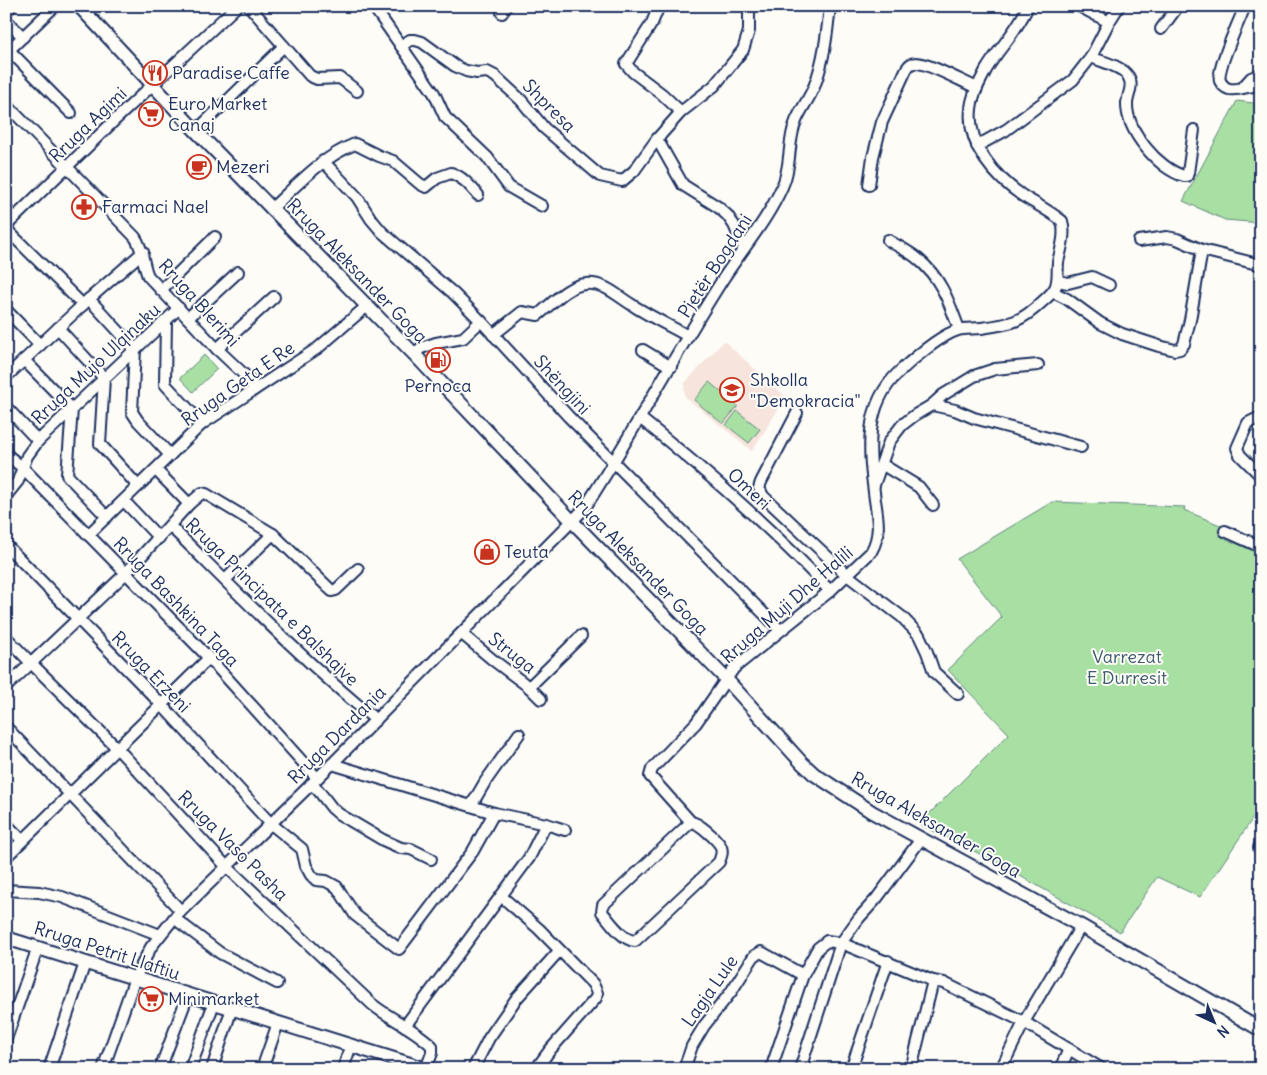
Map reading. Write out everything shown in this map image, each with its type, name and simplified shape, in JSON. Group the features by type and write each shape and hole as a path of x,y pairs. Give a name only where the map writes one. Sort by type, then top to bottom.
{"main road":[{"name":"Rruga Aleksander Goga","path":"79,6 196,131 414,354 572,521 727,680 814,774 872,812 1081,926 1261,1030"},
{"name":"Rruga Petrit Llaftiu","path":"6,938 351,1045 399,1065 426,1069"}],"street":[{"path":"6,12 11,6"},
{"path":"55,6 8,51 71,113"},
{"name":"Rruga Agimi","path":"6,228 14,218 237,6"},
{"path":"249,6 310,76 317,79 340,78 357,91"},
{"path":"373,6 434,93 445,117 487,157 509,187 542,206"},
{"path":"659,6 652,24 626,64 680,112"},
{"path":"744,248 734,225 726,215 718,207 683,185 657,139 680,112 714,86 743,50 749,31 749,6"},
{"name":"Pjetër Bogdani","path":"572,521 584,508 614,463 723,279 772,208 788,170 792,134 796,121 813,88 824,55 830,6"},
{"name":"Rruga Muji Dhe Halili","path":"691,822 650,776 652,769 696,722 734,668 830,591 871,552 879,527 870,446 874,410 884,390 898,372 943,336 959,329 978,329 1014,323 1034,310 1053,292 1058,281 1057,271 1063,227 1062,221 1023,196 1004,181 990,166 977,146 971,118 971,108 977,88 1028,6"},
{"path":"1079,6 1109,22"},
{"path":"977,146 1006,130 1073,80 1091,57 1109,22 1120,6"},
{"path":"1161,29 1178,6"},
{"path":"1245,6 1226,54 1220,73 1220,81 1224,86 1231,89 1261,85"},
{"path":"6,20 23,37"},
{"name":"Shpresa","path":"401,46 410,40 422,42 455,66 466,71 476,73 487,72 495,76 521,100 544,128 600,176 616,181 627,179 657,139"},
{"path":"196,131 284,46"},
{"path":"1091,57 1121,70 1128,76 1131,84 1127,103 1131,125 1152,154 1184,176 1187,176 1188,173 1194,130"},
{"path":"870,185 873,157 882,122 906,70 911,64 917,62 977,88"},
{"path":"1242,88 1252,78 1261,74"},
{"name":"Rruga Blerimi","path":"6,104 135,237 143,252 144,268 148,276 217,349 251,381 254,390"},
{"path":"272,209 323,161 355,144 393,161 426,187 436,178 451,173 462,179 478,195"},
{"name":"Shëngjini","path":"323,161 357,197 370,219 382,232 453,293 568,416 780,630"},
{"path":"6,209 14,218"},
{"path":"6,228 135,349 132,412 170,455"},
{"path":"161,290 216,237"},
{"path":"1139,241 1167,237 1177,239 1202,250 1261,265"},
{"path":"888,240 917,258 936,277 947,295 959,329"},
{"path":"1053,292 1067,299 1100,323 1122,334 1167,348 1180,349 1184,344 1190,320 1202,250"},
{"path":"7,375 143,252"},
{"path":"188,318 238,272"},
{"path":"1058,281 1068,283 1092,277 1109,285"},
{"path":"493,335 522,312 538,315 568,290 584,284 597,285 610,290 632,306 688,336"},
{"path":"217,349 274,297"},
{"name":"Rruga Geta E Re","path":"88,535 202,424 318,348 367,306"},
{"name":"Rruga Mujo Ulqinaku","path":"6,496 18,481 28,456 38,441 179,308"},
{"path":"6,310 40,345"},
{"path":"166,321 164,384 202,424"},
{"path":"414,354 421,348 436,343 463,338 481,321"},
{"path":"58,328 104,378 100,444 138,486"},
{"path":"644,350 671,367"},
{"path":"24,360 72,409 67,475 107,517"},
{"path":"874,486 890,442 902,425 915,415 974,376 996,369 1038,364"},
{"path":"932,405 1081,447"},
{"path":"6,408 38,441"},
{"path":"797,413 761,482 759,488 763,496 848,575 902,616 919,635 934,672 958,694"},
{"name":"Omeri","path":"640,418 749,510 804,562 830,591"},
{"path":"1261,420 1256,419 1248,423 1236,448 1240,455 1261,476"},
{"name":"Rruga Bashkina Taga","path":"6,454 23,468 209,658 314,781 318,790 332,808 383,840 400,848 410,849 431,858"},
{"path":"882,465 919,487 933,504"},
{"path":"156,470 189,504"},
{"path":"6,687 126,573 199,495 206,494 273,534 332,591 336,590 358,569"},
{"path":"124,501 159,538"},
{"name":"Rruga Dardania","path":"104,1069 135,978 151,947 160,935 178,914 332,764 572,521"},
{"name":"Rruga Principata e Balshajve","path":"170,526 323,675 376,720"},
{"path":"1225,532 1261,547"},
{"path":"225,580 273,534"},
{"name":"Rruga Erzeni","path":"6,545 161,704 270,823 302,849 306,866 316,880 326,881 337,887 355,915 399,949 473,851 494,813"},
{"name":"Struga","path":"462,634 493,660 529,686 541,699"},
{"path":"529,686 581,636"},
{"name":"Rruga Vaso Pasha","path":"6,637 116,747 226,866 373,1005 386,1016 432,1046 432,1053 426,1069"},
{"path":"6,856 209,658"},
{"path":"6,727 71,794 178,914 220,953 277,983"},
{"path":"471,806 485,782 520,734"},
{"path":"332,764 494,813 565,830"},
{"path":"691,822 701,826 721,847 722,855 719,862 635,941 631,941 602,912 603,905 691,822"},
{"path":"6,824 22,840"},
{"path":"404,1026 529,858 546,824"},
{"path":"800,1069 841,943 921,839"},
{"path":"6,890 39,892 62,897 160,935"},
{"path":"502,896 539,929 593,984 597,993 596,998 550,1050 536,1069"},
{"path":"1001,1069 1024,1022 1081,926"},
{"path":"771,1069 804,976 818,948 827,941 841,943 933,981 944,983 1024,1022 1102,1069"},
{"path":"6,1039 38,947"},
{"path":"473,1069 489,1038 516,999 559,951"},
{"name":"Lagja Lule","path":"684,1069 692,1046 704,1026 731,992 754,956 761,952 804,976"},
{"path":"851,1069 888,961"},
{"path":"49,1069 85,963"},
{"path":"910,1069 933,981"},
{"path":"160,1069 188,996"},
{"path":"190,1069 214,1003"},
{"path":"212,1069 232,1008"},
{"path":"262,1069 278,1023"},
{"path":"343,1069 351,1045"},
{"path":"1060,1069 1069,1049"}],"shaded area":[{"name":"Shkolla \"Demokracia\"","path":"724,341 786,397 752,451 685,397 684,384"}],"green space":[{"path":"1237,101 1261,104 1261,223 1225,220 1183,201"},
{"path":"204,355 217,369 193,392 180,378"},
{"path":"709,382 738,406 723,424 694,400"},
{"path":"737,411 760,429 749,443 726,425"},
{"name":"Varrezat E Durresit","path":"1052,502 1185,507 1184,510 1261,542 1261,806 1200,897 1157,877 1120,932 988,858 919,824 1009,734 948,670 1002,617 957,559"}],"place":[{"name":"Paradise Caffe","path":"155,73"},
{"name":"Euro Market Canaj","path":"151,114"},
{"name":"Mezeri","path":"199,167"},
{"name":"Farmaci Nael","path":"84,207"},
{"name":"Pernoca","path":"438,360"},
{"name":"Shkolla \"Demokracia\"","path":"732,390"},
{"name":"Teuta","path":"487,552"},
{"name":"Minimarket","path":"151,999"}]}
